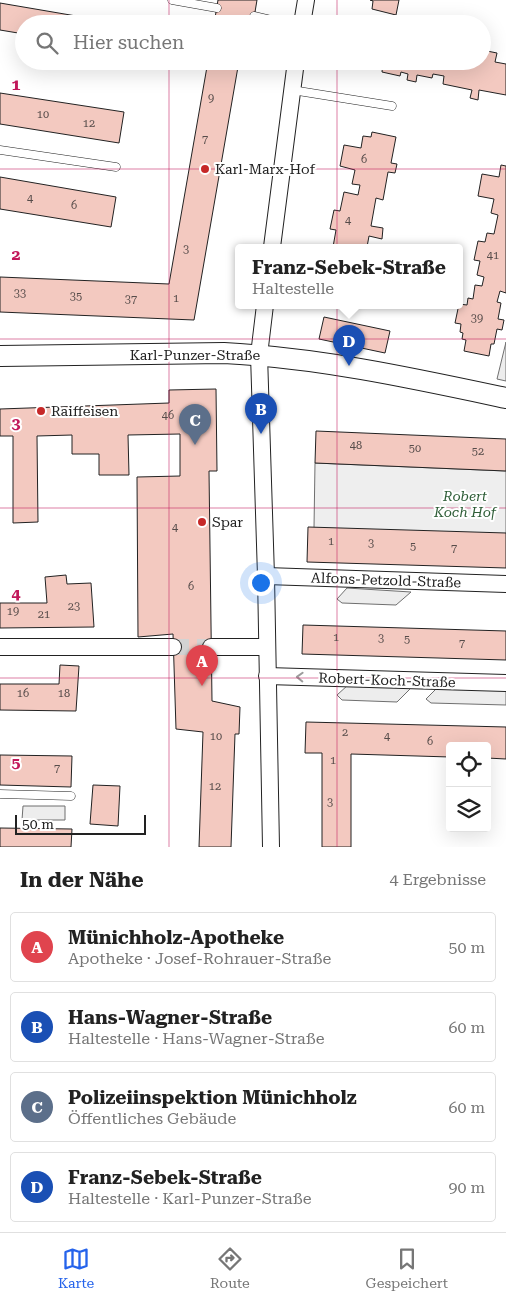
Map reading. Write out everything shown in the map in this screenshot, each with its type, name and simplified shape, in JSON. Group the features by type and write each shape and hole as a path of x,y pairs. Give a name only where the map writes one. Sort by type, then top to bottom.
{"street":[{"path":"304,15 306,0"},
{"path":"272,244 295,70"},
{"path":"264,309 258,355 266,576 271,847"},
{"name":"Karl-Punzer-Straße","path":"0,356 224,353 258,355 349,366 506,398"},
{"name":"Alfons-Petzold-Straße","path":"266,576 506,584"},
{"path":"0,647 173,647"},
{"path":"211,647 266,647"},
{"name":"Robert-Koch-Straße","path":"267,676 506,683"}],"lane":[{"path":"172,0 217,8"},
{"path":"292,90 392,106"},
{"path":"0,150 116,167"},
{"path":"0,794 71,796"}],"green space":[{"name":"Robert Koch Hof","path":"315,463 506,471 506,543 314,528"}],"shaded area":[{"path":"506,342 506,381 497,379"},
{"path":"347,588 411,592 396,605 342,603 337,599"},
{"path":"348,685 411,688 397,702 342,700 337,695"},
{"path":"437,688 506,690 506,705 431,703 426,699"},
{"path":"23,806 65,806 65,820 22,820"}],"building":[{"path":"218,0 257,0 254,15 216,15"},
{"path":"370,0 399,0 396,15 372,9 373,1"},
{"path":"0,3 70,15 15,15 15,32 0,30"},
{"path":"491,52 497,53 495,62 506,64 506,95 479,90 478,100 470,98 472,90 443,84 444,76 433,74 432,78 417,75 416,82 407,80 408,74 401,72 400,76 382,72 382,70 491,70"},
{"name":"Karl-Marx-Hof","path":"206,70 237,70 194,320 0,312 0,277 169,284"},
{"path":"0,93 124,112 119,143 0,124"},
{"path":"372,132 396,137 391,163 397,164 395,173 388,172 383,200 376,198 371,226 383,228 382,239 369,236 368,244 334,244 336,230 330,229 334,210 340,211 344,192 358,195 360,185 352,184 355,170 340,166 344,145 361,148 363,136 371,137"},
{"path":"501,165 506,166 506,293 500,291 497,302 501,303 498,319 504,320 502,330 497,329 489,356 464,351 466,340 462,339 463,333 460,332 461,324 455,323 458,309 463,309 463,304 467,305 468,298 473,299 475,285 482,286 484,277 477,275 480,261 474,260 478,241 485,242 487,233 494,234 498,215 491,213 494,199 478,196 482,174 499,177"},
{"path":"0,177 116,197 111,227 0,209"},
{"path":"324,317 390,331 385,353 319,339"},
{"path":"216,389 217,471 209,471 212,701 240,707 239,734 235,734 231,847 199,847 203,732 176,729 173,634 138,637 137,477 180,476 180,434 128,435 129,475 99,475 99,454 72,454 72,435 37,436 38,522 13,523 13,436 0,436 0,409 169,403 169,390"},
{"path":"316,431 506,439 506,471 315,463"},
{"path":"308,527 506,533 506,568 307,562"},
{"path":"66,575 67,584 91,583 94,627 0,628 0,603 47,603 45,577"},
{"path":"303,625 506,631 506,660 302,654"},
{"path":"60,665 79,666 76,711 0,710 0,684 59,684"},
{"path":"306,722 506,727 506,759 491,758 491,742 446,742 446,757 351,754 351,847 322,847 322,753 305,753"},
{"path":"0,755 72,756 71,787 0,785"},
{"path":"93,785 120,786 118,826 90,824"},
{"path":"0,828 72,829 71,847 0,847"}],"tunnel":[{"path":"173,647 211,647"}],"place":[{"name":"Karl-Marx-Hof","path":"205,169"},
{"name":"Franz-Sebek-Straße","path":"349,366"},
{"name":"Raiffeisen","path":"41,411"},
{"name":"Hans-Wagner-Straße","path":"261,434"},
{"name":"Polizeiinspektion Münichholz","path":"195,445"},
{"name":"Spar","path":"202,522"},
{"name":"Münichholz-Apotheke","path":"202,686"}]}
